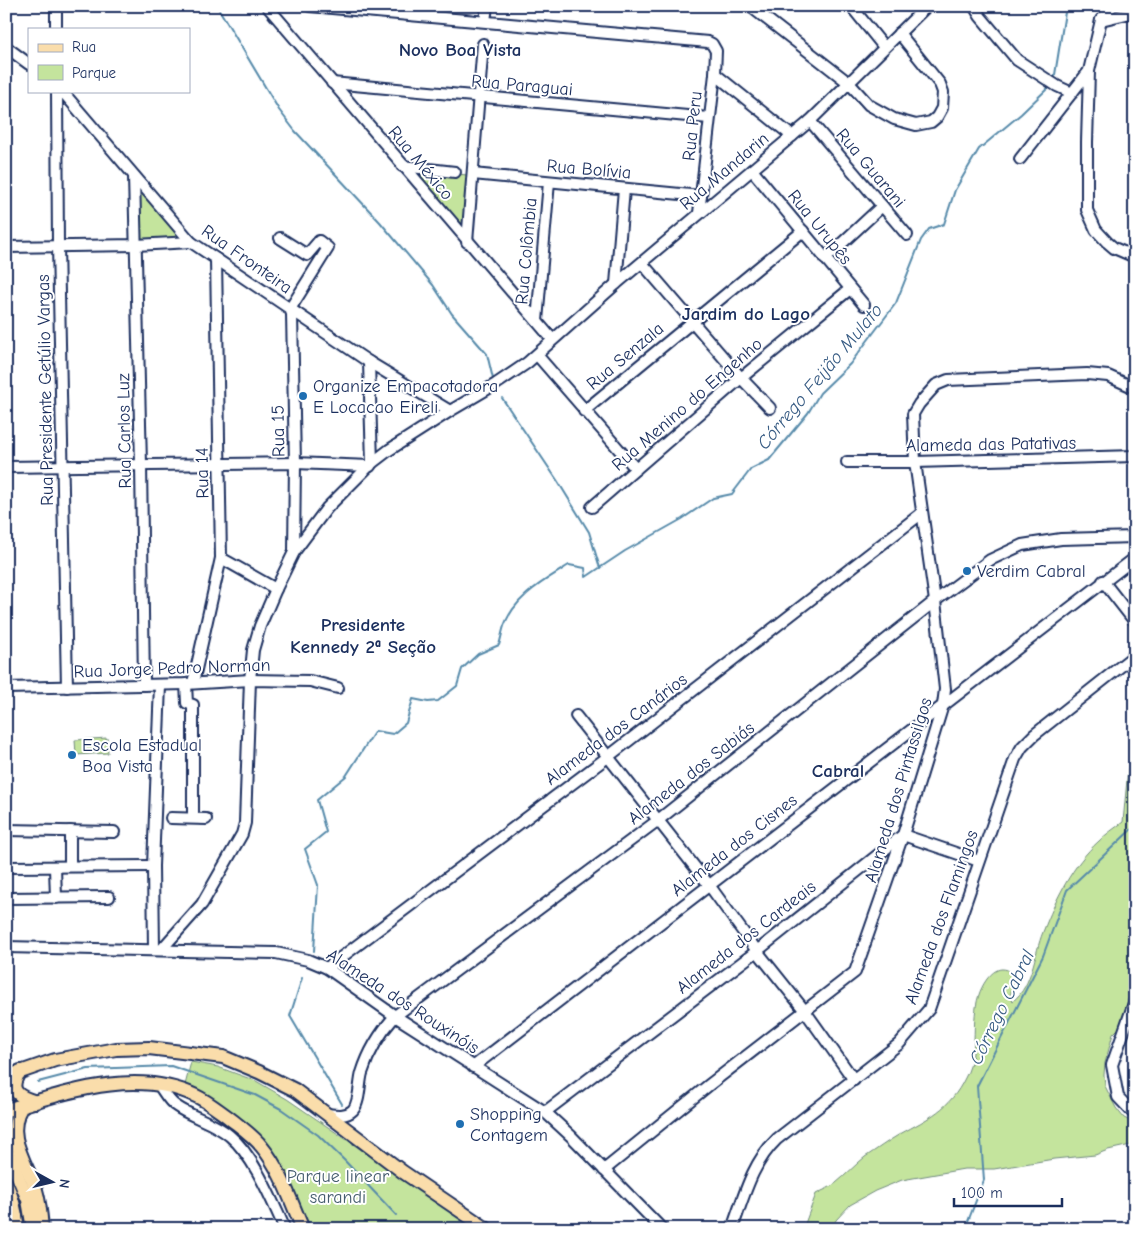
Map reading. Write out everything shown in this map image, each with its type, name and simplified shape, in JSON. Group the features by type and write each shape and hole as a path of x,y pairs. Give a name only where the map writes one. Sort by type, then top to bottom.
{"main road":[{"path":"6,1070 130,1048 148,1048 223,1057 295,1090 404,1172 487,1229"},
{"path":"6,1077 55,1060"},
{"path":"20,1071 15,1079 15,1092 36,1102"},
{"path":"6,1110 103,1084 159,1085 196,1096 241,1127 262,1147 278,1175 303,1229"},
{"path":"22,1106 16,1117 14,1134 16,1144 36,1192 42,1229"},
{"path":"6,1148 23,1185 27,1225"},
{"path":"6,1166 19,1194 27,1225"},
{"path":"6,1182 17,1215 27,1225"}],"street":[{"path":"56,6 56,28"},
{"name":"Rua México","path":"267,6 552,340"},
{"path":"310,6 486,21 487,6"},
{"path":"750,6 849,83 869,105 894,119 916,125 930,122 937,117 942,108 943,92 936,79 899,33"},
{"path":"852,6 884,48"},
{"name":"Rua Mandarin","path":"294,552 327,508 371,464 389,450 496,384 537,355 616,284 810,121 927,6"},
{"path":"974,6 1017,60 1056,86 1072,93"},
{"path":"1112,6 1100,20 1090,72 1086,142 1087,210 1096,230 1107,242 1114,248 1135,258"},
{"path":"1100,20 1135,12"},
{"name":"Rua Peru","path":"486,21 708,42 712,44 716,51 715,74 700,213"},
{"path":"467,242 483,44"},
{"path":"6,47 28,63"},
{"path":"1020,159 1090,72"},
{"path":"715,74 792,136"},
{"name":"Rua Paraguai","path":"332,83 709,118"},
{"name":"Rua Presidente Getúlio Vargas","path":"57,92 58,245 67,687"},
{"name":"Rua Fronteira","path":"63,92 191,242 369,362 450,411"},
{"name":"Rua Guarani","path":"810,121 907,235"},
{"path":"402,166 455,172"},
{"name":"Rua Urupês","path":"752,170 864,305"},
{"name":"Rua Bolívia","path":"473,174 701,196"},
{"name":"Rua Carlos Luz","path":"134,176 144,685"},
{"name":"Rua Colômbia","path":"537,321 548,182"},
{"path":"616,284 624,188"},
{"path":"825,259 882,206"},
{"name":"Rua Senzala","path":"584,411 803,231"},
{"path":"280,238 307,255 319,241 328,248 290,309"},
{"path":"6,247 136,245 191,242"},
{"name":"Rua 14","path":"189,684 220,558 216,259"},
{"path":"642,263 741,378 770,408"},
{"name":"Rua Menino do Engenho","path":"592,507 741,378 850,289"},
{"name":"Rua 15","path":"290,309 295,463 294,552"},
{"path":"537,355 636,469"},
{"path":"6,467 141,464 371,464 369,362"},
{"name":"Alameda dos Pintassilgos","path":"604,1170 709,1085 855,972 903,835 943,705 945,688 935,601 915,462 913,414 919,404 936,385 948,380 1087,374 1108,376 1135,388"},
{"name":"Alameda das Patativas","path":"847,462 1135,456"},
{"name":"Alameda dos Canários","path":"327,968 609,756 922,513"},
{"name":"Alameda dos Sabiás","path":"327,1114 343,1115 352,1110 357,1102 362,1072 370,1049 395,1016 657,821 935,601 990,560 1022,545 1061,539 1135,537"},
{"path":"158,950 202,904 242,834 245,823 250,680 253,650 260,626 294,552"},
{"path":"220,558 276,589"},
{"name":"Alameda dos Cisnes","path":"473,1067 1135,558"},
{"path":"1104,581 1135,622"},
{"name":"Alameda dos Flamingos","path":"732,1229 752,1173 767,1149 777,1139 899,1044 929,1008 1014,759 1022,746 1135,655"},
{"name":"Rua Jorge Pedro Norman","path":"6,688 160,685 250,680 310,681 338,688"},
{"path":"189,684 187,703 193,705 193,818"},
{"path":"158,950 153,866 160,685"},
{"path":"576,716 609,756 657,821 805,1011 854,1080"},
{"path":"170,818 206,820"},
{"path":"6,830 114,832"},
{"path":"70,831 70,866"},
{"path":"903,835 979,861"},
{"name":"Alameda dos Cardeais","path":"545,1112 757,951 903,835"},
{"path":"6,867 153,866"},
{"path":"55,867 56,898"},
{"path":"6,898 109,897"},
{"name":"Alameda dos Rouxinóis","path":"6,948 276,953 300,958 327,968 395,1016 545,1112 572,1136 662,1229"},
{"path":"1135,1000 1112,1065 1118,1097 1135,1115"},
{"path":"159,1085 175,1106 215,1126 230,1136 243,1149 270,1197 285,1229"}],"green space":[{"path":"412,171 469,175 464,234"},
{"path":"134,176 191,242 136,245"},
{"path":"107,738 108,753 76,755 75,740"},
{"path":"1135,756 1135,981 1122,1025 1113,1034 1105,1063 1104,1075 1105,1086 1116,1108 1124,1118 1135,1123 1135,1144 1095,1155 1054,1159 994,1169 964,1169 902,1180 875,1191 850,1205 836,1220 832,1229 803,1229 816,1194 834,1185 865,1157 938,1112 953,1098 968,1072 972,1059 976,1005 982,987 992,974 1002,969 1007,970 1012,975 1013,984 1010,997 1013,1001 1025,987 1043,932 1053,907 1066,883 1089,850 1123,822 1128,769"},
{"name":"Parque linear sarandi","path":"191,1062 218,1067 256,1081 287,1099 477,1229 311,1229 283,1168 270,1146 236,1114 185,1085"}],"waterway":[{"path":"217,6 279,110 295,131 380,222 433,285 452,314 487,354 493,379"},
{"name":"Córrego Feijão Mulato","path":"1054,81 1066,6"},
{"name":"Córrego Feijão Mulato","path":"314,951 318,885 305,849 326,832 317,800 346,776 375,731 393,734 406,723 413,699 428,702 438,701 457,686 462,669 478,654 499,645 509,615 515,606 540,583 569,565 585,568 586,577 713,498 732,494 751,469 769,460 808,413 820,393 850,364 896,303 921,240 929,229 944,224 955,190 979,149 1021,114 1050,86"},
{"path":"502,398 589,532 600,568"},
{"name":"Córrego Cabral","path":"965,1229 984,1180 977,1086 1043,956 1067,890 1135,826"},
{"name":"Córrego Feijão Mulato","path":"302,978 290,1016 342,1104"},
{"name":"Córrego Feijão Mulato","path":"38,1082 88,1069 171,1066 255,1095 281,1109 318,1135 396,1215"},
{"name":"Córrego Cabral","path":"1107,1229 1135,1224"}],"place":[{"name":"Organize Empacotadora E Locacao Eireli","path":"303,396"},
{"name":"Verdim Cabral","path":"967,571"},
{"name":"Escola Estadual Boa Vista","path":"72,755"},
{"name":"Shopping Contagem","path":"460,1124"}],"district":[{"name":"Novo Boa Vista","path":"460,49"},
{"name":"Jardim do Lago","path":"746,313"},
{"name":"Presidente Kennedy 2ª Seção","path":"363,635"},
{"name":"Cabral","path":"838,770"}]}
